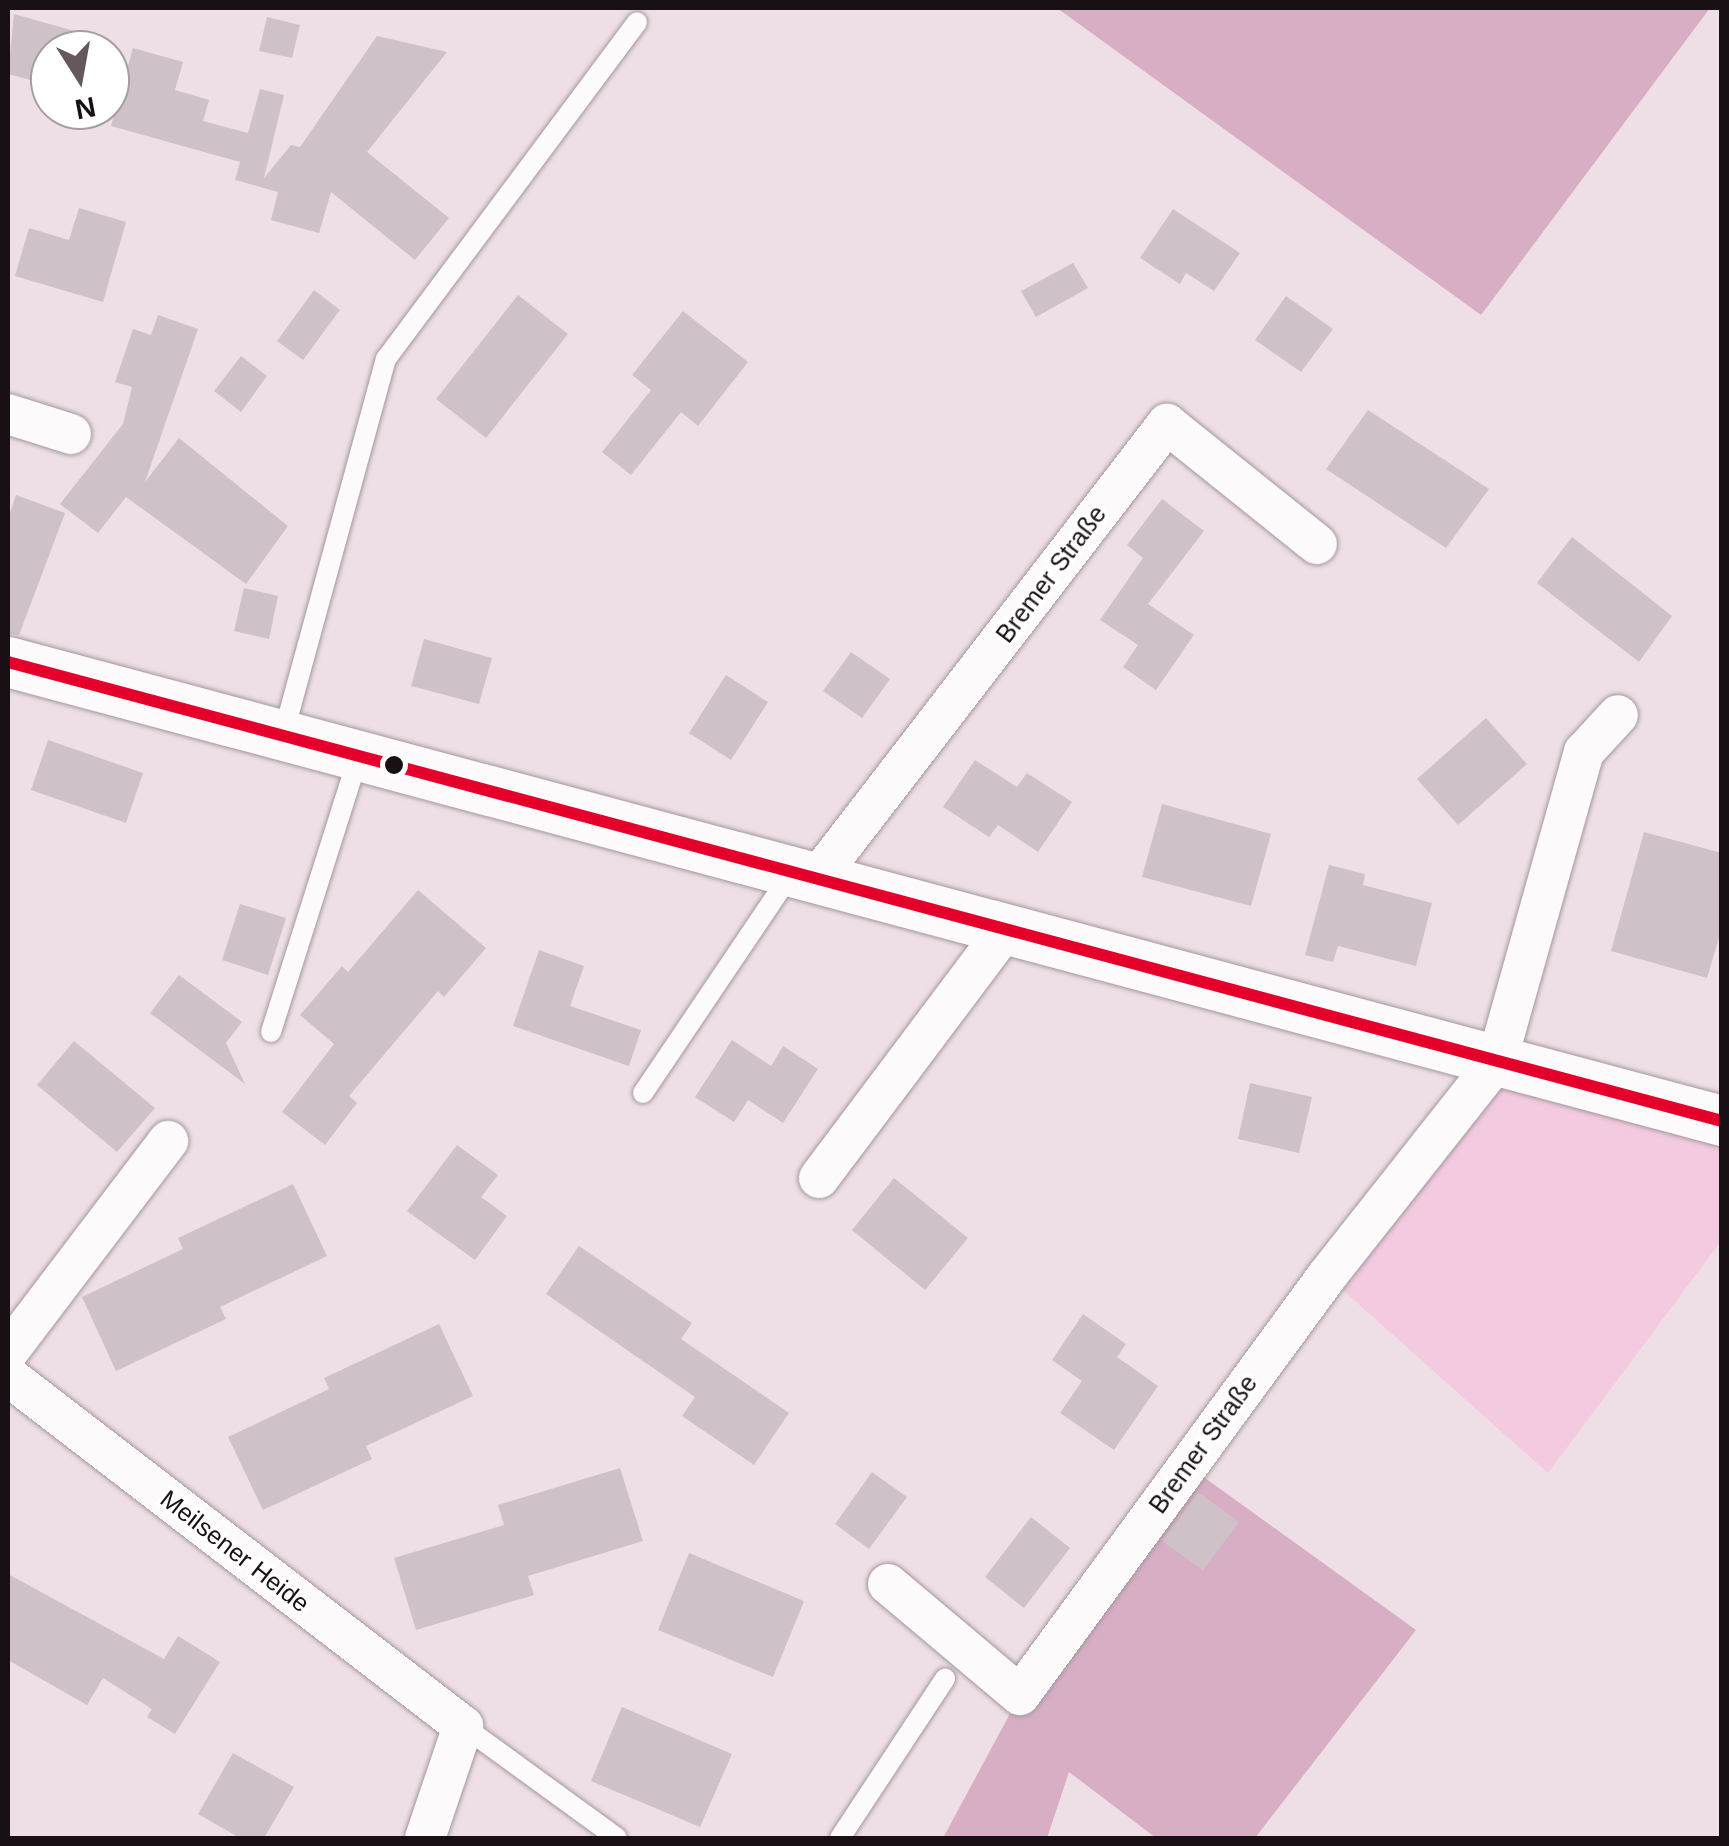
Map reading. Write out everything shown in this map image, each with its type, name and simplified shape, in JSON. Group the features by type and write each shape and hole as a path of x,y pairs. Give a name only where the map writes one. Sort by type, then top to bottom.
{"street":[{"path":"8,414 71,434"},
{"name":"Bremer Straße","path":"806,874 1167,424 1317,544"},
{"path":"8,662 1722,1121"},
{"name":"Bremer Straße","path":"888,1584 1020,1695 1327,1276 1497,1061 1584,752 1618,714"},
{"path":"819,1178 1007,928"},
{"path":"8,1352 168,1141"},
{"name":"Meilsener Heide","path":"8,1376 463,1726"},
{"path":"425,1838 463,1726"}],"lane":[{"path":"283,735 386,359 637,22"},
{"path":"271,1032 358,755"},
{"path":"643,1093 806,874"},
{"path":"840,1838 945,1679"},
{"name":"Meilsener Heide","path":"463,1726 617,1838"}],"shaded area":[{"path":"1057,8 1710,8 1481,315"},
{"path":"1497,1061 1721,1121 1721,1241 1548,1473 1327,1276"},
{"path":"1187,1465 1416,1630 1255,1838 1156,1838 1069,1772 1047,1838 943,1838 1020,1695"}],"building":[{"path":"14,14 71,30 30,30 30,80 8,74"},
{"path":"267,17 300,25 292,58 259,51"},
{"path":"377,36 447,52 367,152 449,218 415,260 331,192 319,233 271,220 278,192 235,180 240,162 125,130 130,130 133,48 183,62 175,90 209,100 203,121 248,133 260,89 284,95 264,178 291,145 300,147"},
{"path":"79,208 126,222 103,302 15,276 29,228 69,240"},
{"path":"1173,209 1240,253 1214,291 1186,273 1180,284 1140,258"},
{"path":"1073,263 1088,288 1036,317 1021,291"},
{"path":"314,290 340,310 303,360 277,341"},
{"path":"518,295 568,334 486,438 436,399"},
{"path":"1286,296 1333,329 1301,372 1255,340"},
{"path":"683,311 748,362 698,426 681,412 631,475 602,452 651,390 632,375"},
{"path":"158,315 198,329 145,482 179,438 288,526 246,584 126,497 98,533 60,504 123,424 132,387 115,382 133,329 151,335"},
{"path":"241,356 267,376 241,412 214,391"},
{"path":"1368,410 1489,489 1446,548 1326,469"},
{"path":"16,495 65,513 19,635 8,634 8,518"},
{"path":"1162,499 1204,531 1148,604 1194,635 1156,690 1123,667 1138,645 1100,620 1143,558 1127,545"},
{"path":"1572,537 1672,616 1639,662 1537,583"},
{"path":"244,588 278,596 269,639 234,631"},
{"path":"424,639 492,658 479,704 411,686"},
{"path":"851,652 890,679 862,718 823,691"},
{"path":"726,675 768,702 731,760 689,733"},
{"path":"1486,718 1527,764 1458,825 1417,779"},
{"path":"48,740 143,773 126,823 31,790"},
{"path":"975,760 1017,787 1027,773 1072,802 1038,852 998,825 989,837 943,807"},
{"path":"1162,804 1271,834 1251,906 1142,877"},
{"path":"1644,832 1722,853 1722,928 1707,978 1611,951"},
{"path":"1329,865 1365,874 1363,885 1432,903 1416,966 1338,946 1333,962 1305,955"},
{"path":"418,890 486,948 444,997 438,991 349,1096 357,1103 325,1145 282,1112 334,1044 300,1015 342,966 348,972"},
{"path":"240,904 286,918 268,975 222,960"},
{"path":"539,950 584,966 570,1006 641,1030 629,1066 513,1026"},
{"path":"179,975 242,1022 226,1043 245,1084 150,1013"},
{"path":"732,1040 771,1066 783,1046 818,1069 783,1123 748,1100 734,1122 695,1097"},
{"path":"74,1041 155,1108 117,1152 37,1085"},
{"path":"1250,1083 1312,1097 1299,1153 1238,1139"},
{"path":"457,1145 498,1175 481,1197 507,1216 475,1260 407,1211"},
{"path":"894,1178 968,1238 925,1290 852,1230"},
{"path":"293,1184 327,1256 220,1307 226,1319 116,1371 82,1297 183,1249 178,1238"},
{"path":"579,1246 692,1323 681,1339 789,1413 754,1465 682,1416 695,1397 546,1294"},
{"path":"1083,1314 1126,1344 1117,1357 1158,1386 1114,1450 1060,1413 1082,1381 1052,1360"},
{"path":"439,1324 473,1396 366,1446 372,1459 263,1510 228,1437 329,1389 324,1378"},
{"path":"620,1468 643,1541 528,1576 534,1595 416,1630 394,1558 504,1525 498,1505"},
{"path":"872,1472 907,1497 869,1549 835,1524"},
{"path":"1198,1492 1239,1522 1203,1570 1162,1541"},
{"path":"1031,1517 1070,1548 1024,1608 985,1577"},
{"path":"689,1553 804,1601 773,1677 658,1630"},
{"path":"8,1574 164,1659 178,1636 220,1662 175,1734 147,1717 152,1709 103,1678 87,1705 8,1660"},
{"path":"622,1707 732,1754 700,1827 591,1781"},
{"path":"233,1753 294,1787 264,1838 240,1838 198,1814"}],"transit line":[{"path":"8,662 1722,1121"}]}
